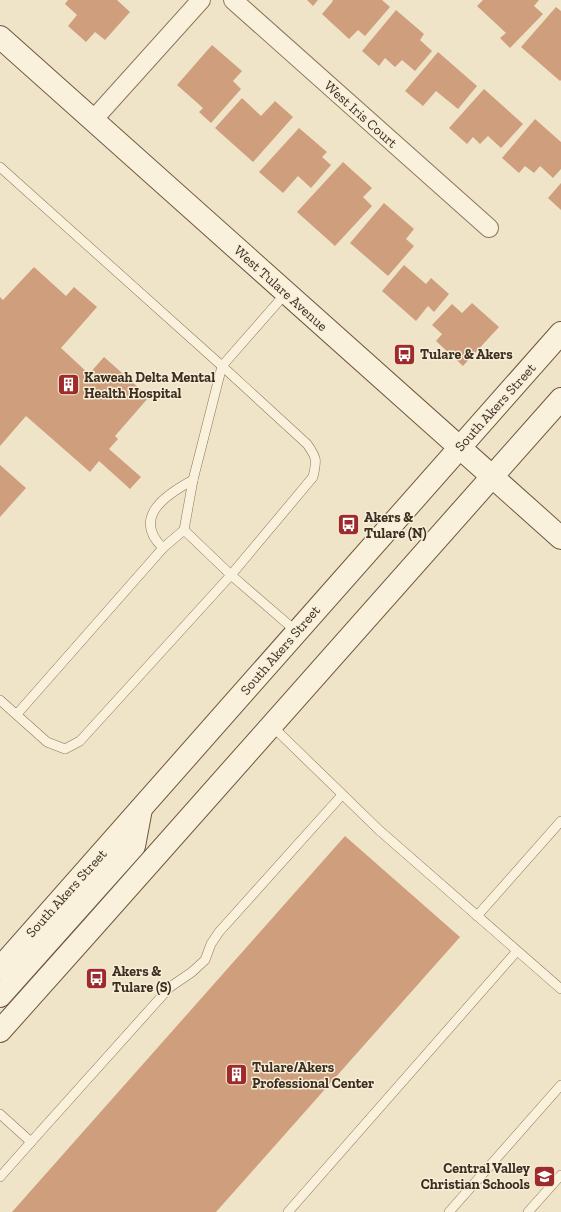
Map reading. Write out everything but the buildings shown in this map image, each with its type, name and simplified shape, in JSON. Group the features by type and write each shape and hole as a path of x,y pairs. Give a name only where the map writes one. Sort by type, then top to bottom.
{"main road":[{"name":"West Tulare Avenue","path":"0,37 561,538"},
{"name":"South Akers Street","path":"0,968 561,333"},
{"path":"0,1031 561,399"},
{"path":"0,996 134,846 141,809"}],"street":[{"path":"93,120 202,0"},
{"name":"West Iris Court","path":"233,0 489,228"}],"lane":[{"path":"0,167 307,444 313,452 316,462 313,477 231,574 80,741 66,749 47,742 0,700"},
{"path":"17,714 163,548 184,530 194,480 222,366 286,293"},
{"path":"163,548 156,541 152,532 151,522 154,512 158,504 165,497 176,489 194,480"},
{"path":"184,530 297,632"},
{"path":"272,726 378,830 561,989"},
{"path":"0,1177 170,987 192,972 205,960 211,944 219,932 342,794"},
{"path":"477,916 561,820"},
{"path":"288,1212 517,950"},
{"path":"449,1212 561,1085"},
{"path":"0,1114 31,1142"},
{"path":"528,1212 561,1175"}],"place":[{"name":"Tulare & Akers","path":"405,354"},
{"name":"Kaweah Delta Mental Health Hospital","path":"68,385"},
{"name":"Akers & Tulare (N)","path":"348,525"},
{"name":"Akers & Tulare (S)","path":"96,979"},
{"name":"Tulare/Akers Professional Center","path":"236,1075"},
{"name":"Central Valley Christian Schools","path":"545,1176"}]}
